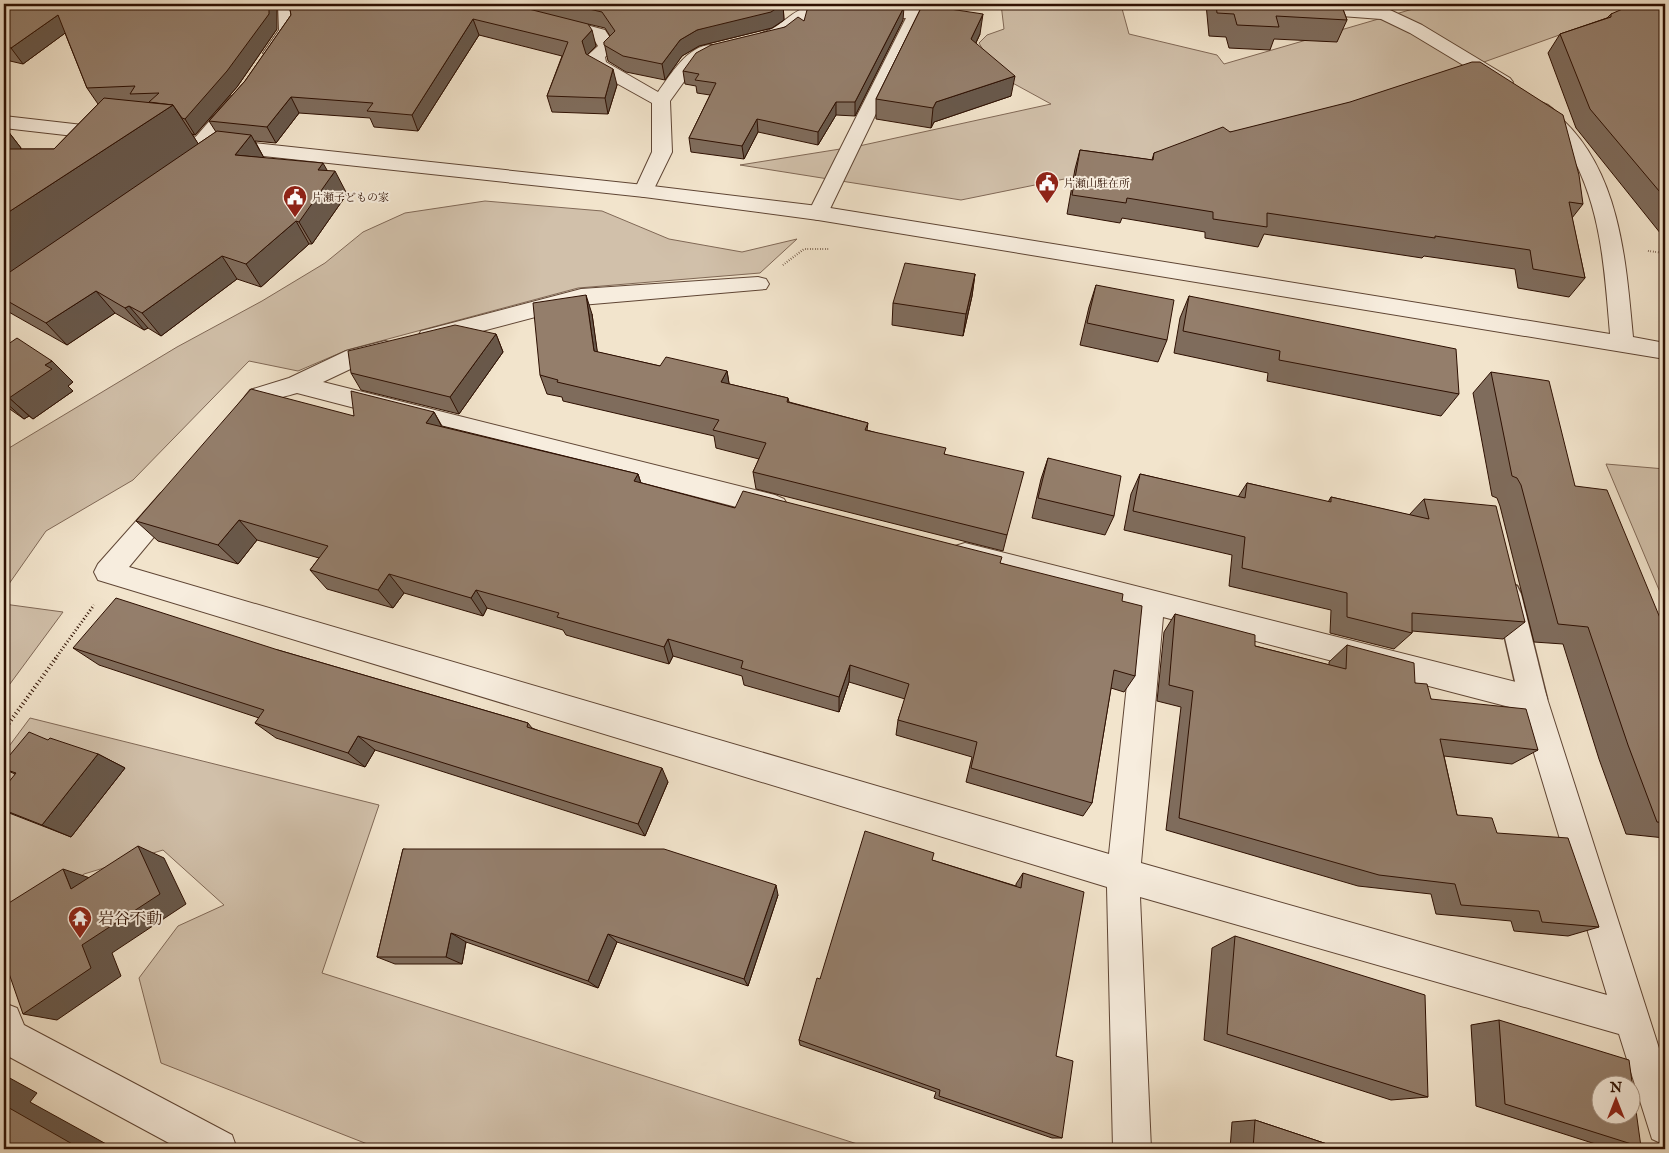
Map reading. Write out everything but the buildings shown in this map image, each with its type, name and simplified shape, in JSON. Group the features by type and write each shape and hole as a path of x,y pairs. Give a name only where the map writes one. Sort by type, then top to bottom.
{"street":[{"path":"261,69 288,30 286,4"},
{"path":"1284,8 1384,14 1416,29 1526,95 1555,119 1578,146 1604,208 1612,246 1622,344"},
{"path":"752,41 779,34 808,12 863,15 917,12 818,213"},
{"path":"542,18 599,34 607,46 596,56 597,65 661,101"},
{"path":"644,191 662,152 661,101 690,61 706,52 734,45"},
{"path":"200,154 251,84"},
{"path":"4,122 136,137 200,154 225,147 644,191 818,213 1665,351"},
{"path":"227,432 259,396 297,384 354,357 581,297 758,284"},
{"path":"297,384 795,511"},
{"path":"183,484 108,572 116,576 1123,875 1632,1020"},
{"path":"939,547 1533,699 1665,1126"},
{"path":"1132,1149 1123,875 1150,600"},
{"path":"4,1021 11,1038 218,1149"}],"lane":[{"path":"1503,574 1533,699"}],"path":[{"path":"758,284 804,249 833,249"},
{"path":"4,730 116,576"}],"shaded area":[{"path":"1001,4 1123,4 1121,5 1129,34 1217,55 1224,64 1430,4 1646,4 1389,96 1153,161 961,200 740,165 859,146 1051,104 998,75 979,43 987,35 1004,29"},
{"path":"485,201 602,211 669,239 742,252 797,239 760,273 578,288 347,350 298,371 249,361 133,480 46,531 4,591 4,451 177,347 262,301 325,263 363,232 405,213"},
{"path":"1606,464 1665,469 1665,604"},
{"path":"4,604 63,612 4,692"},
{"path":"30,718 379,805 322,973 873,1149 380,1149 161,1063 139,978 178,926 224,905 163,850 84,874 9,934 4,930 4,753"}],"place":[{"name":"片瀬山駐在所","path":"1047,204"},
{"name":"片瀬子どもの家","path":"295,218"},
{"name":"岩谷不動","path":"80,939"}]}
